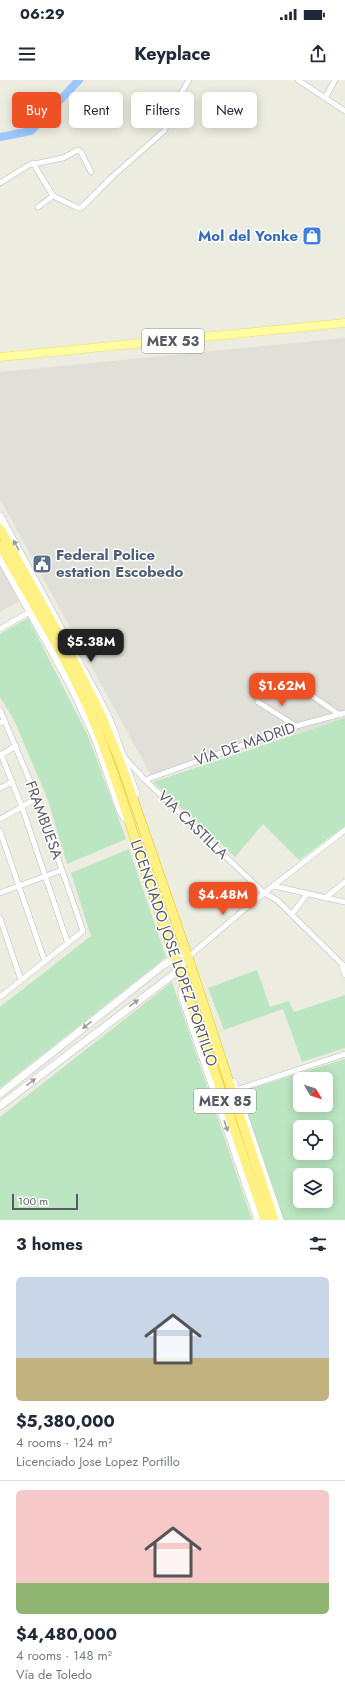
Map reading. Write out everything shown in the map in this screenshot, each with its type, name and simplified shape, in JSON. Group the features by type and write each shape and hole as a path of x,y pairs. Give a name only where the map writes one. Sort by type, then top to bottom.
{"highway":[{"name":"LICENCIADO JOSE LOPEZ PORTILLO","path":"0,529 3,543 33,610 82,693 111,765 265,1220"},
{"name":"LICENCIADO JOSE LOPEZ PORTILLO","path":"3,543 70,654 101,715 189,953 224,1070 274,1220"}],"main road":[{"name":"MEX 53","path":"0,357 345,323"}],"street":[{"path":"33,163 53,196 78,208 82,207 113,176 164,131 179,97 189,80"},
{"path":"298,80 345,111"},
{"path":"325,98 335,80"},
{"path":"0,183 22,168 33,163 64,158 78,150 91,172"},
{"path":"38,207 53,196"},
{"name":"LICENCIADO JOSE LOPEZ PORTILLO","path":"0,516 82,665 110,721 140,808 139,821"},
{"name":"LICENCIADO JOSE LOPEZ PORTILLO","path":"0,558 33,610"},
{"path":"0,628 33,610"},
{"path":"289,680 342,714"},
{"path":"258,702 296,726"},
{"name":"FRAMBUESA","path":"0,710 6,720 38,798 83,932 68,944"},
{"name":"VÍA DE MADRID","path":"145,780 296,726 342,714"},
{"path":"0,723 6,720"},
{"path":"0,998 68,944 22,807 0,755 16,746"},
{"name":"VIA CASTILLA","path":"122,755 145,780 264,893 277,900 292,914 343,966"},
{"path":"0,788 12,782"},
{"path":"0,819 38,798"},
{"path":"0,1106 179,969 189,953 345,830"},
{"path":"0,831 45,962"},
{"path":"0,894 62,870"},
{"path":"325,898 345,882"},
{"path":"274,886 345,902"},
{"path":"292,914 308,894"},
{"path":"0,918 21,980"},
{"path":"0,1094 175,956 189,953"},
{"path":"343,966 345,975"},
{"path":"185,983 182,988 182,996 258,1220"},
{"path":"236,1090 345,1054"},
{"path":"224,1070 231,1078 236,1090 280,1220"}],"shaded area":[{"path":"345,338 345,718 153,779 0,499 0,372"},
{"path":"0,565 20,601 0,612"}],"green space":[{"path":"28,618 88,736 126,839 67,864 48,800 14,720 0,697 0,634"},
{"path":"345,718 345,826 299,860 263,824 235,857 153,782"},
{"path":"129,849 166,957 0,1088 0,1007 91,936 71,873"},
{"path":"257,970 270,1007 289,1001 294,1012 345,995 345,1048 302,1062 283,1009 224,1030 208,988"},
{"path":"172,982 252,1220 0,1220 0,1117"},
{"path":"345,1059 345,1220 284,1220 240,1092 293,1075 293,1112 333,1112 333,1072 304,1072"}],"waterway":[{"path":"0,137 31,131 79,80"}],"place":[{"name":"Mol del Yonke","path":"312,236"},
{"name":"Federal Police estation Escobedo","path":"42,564"}]}
